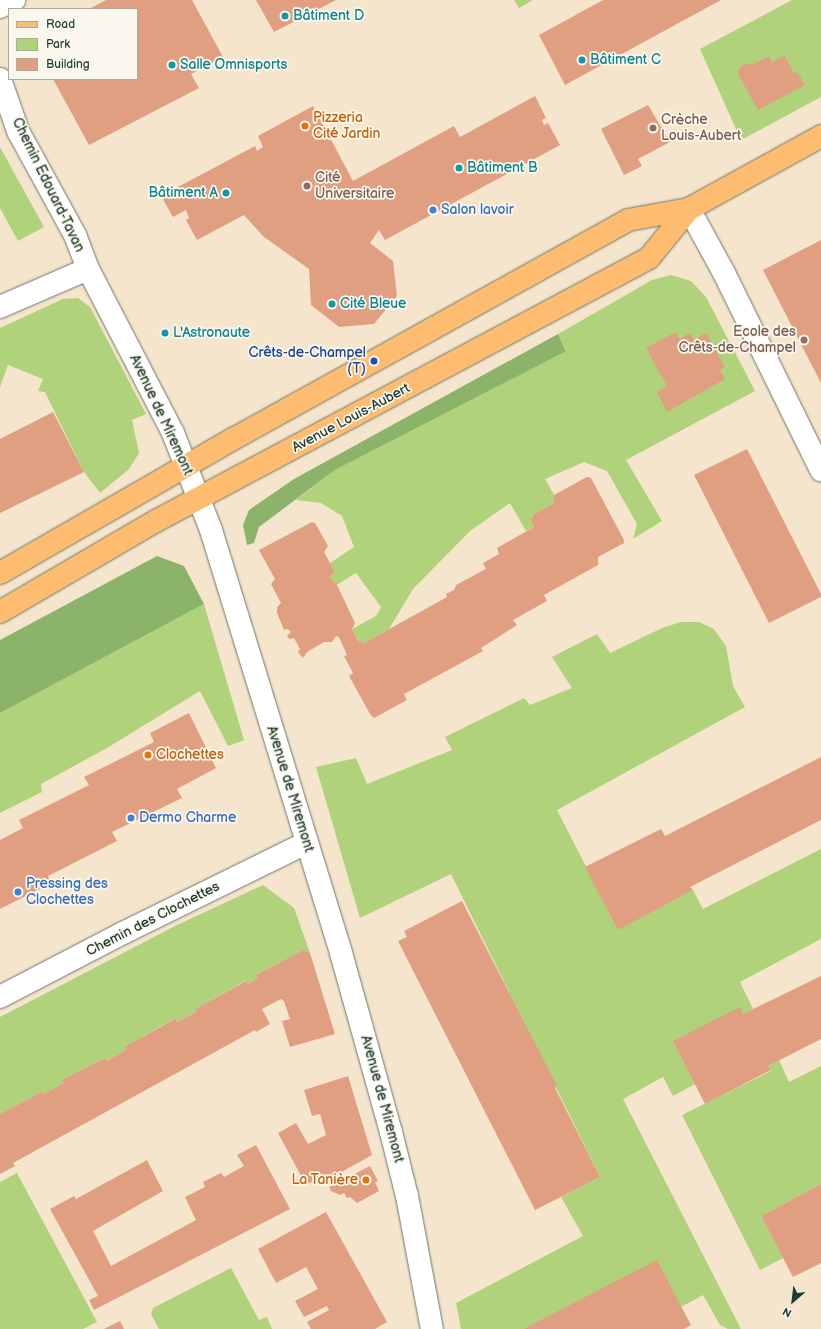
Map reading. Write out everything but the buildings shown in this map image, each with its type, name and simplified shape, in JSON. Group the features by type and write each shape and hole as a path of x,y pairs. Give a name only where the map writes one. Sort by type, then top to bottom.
{"main road":[{"name":"Avenue Louis-Aubert","path":"0,573 187,466 628,220 689,209 821,136"},
{"name":"Avenue Louis-Aubert","path":"0,612 156,521 649,258 689,209"}],"street":[{"path":"0,8 14,0"},
{"name":"Chemin Edouard-Tavan","path":"0,79 18,131 75,236 88,269"},
{"path":"689,209 724,273 821,470"},
{"path":"0,306 88,269"},
{"name":"Avenue de Miremont","path":"88,269 187,466 199,498 341,953 399,1160 432,1329"},
{"name":"Chemin des Clochettes","path":"0,997 123,933 306,843"}],"green space":[{"path":"514,0 533,0 519,8"},
{"path":"792,0 821,0 821,97 741,140 700,49"},
{"path":"0,147 44,227 18,241 0,208"},
{"path":"671,275 691,281 706,297 755,391 626,460 662,521 633,539 637,524 607,471 584,462 545,479 554,495 554,503 533,515 531,520 534,527 526,531 510,503 470,531 413,589 389,629 364,643 358,641 352,629 376,616 381,607 356,573 335,586 330,577 335,572 330,563 354,547 342,516 321,503 296,500 335,470 566,350 558,334 652,280"},
{"path":"78,298 90,307 146,414 132,420 139,453 129,469 100,493 84,472 45,392 38,391 43,379 8,365 0,387 0,328 63,299"},
{"path":"558,334 566,351 335,470 259,527 254,543 247,545 243,525 249,510 294,479"},
{"path":"157,556 184,566 204,604 0,713 0,640"},
{"path":"204,604 244,740 228,746 200,691 107,748 41,784 42,792 0,813 0,713"},
{"path":"681,622 699,622 714,629 726,646 733,686 745,707 557,810 618,929 693,890 703,909 821,849 821,939 740,982 753,1009 743,1014 740,1008 695,1084 673,1096 663,1077 623,1099 741,1329 728,1329 720,1325 703,1295 681,1307 583,1299 523,1329 461,1329 456,1303 583,1236 561,1197 600,1177 451,874 360,918 316,767 356,758 367,784 452,750 445,737 524,698 530,705 572,688 552,657 597,634 610,653 662,628"},
{"path":"263,885 294,908 310,953 303,950 256,975 258,978 248,984 245,981 195,1009 196,1012 177,1022 174,1019 124,1047 126,1050 107,1061 105,1058 63,1080 64,1083 44,1094 43,1091 0,1114 0,1017 177,925"},
{"path":"779,1060 789,1082 821,1066 821,1184 761,1216 783,1258 760,1270 682,1115 771,1071 768,1066"},
{"path":"17,1173 97,1322 83,1329 0,1329 0,1182"},
{"path":"231,1268 259,1320 267,1317 272,1329 159,1329 151,1314 153,1308"}],"place":[{"name":"Bâtiment D","path":"285,16"},
{"name":"Bâtiment C","path":"582,60"},
{"name":"Salle Omnisports","path":"172,65"},
{"name":"Pizzeria Cité Jardin","path":"305,126"},
{"name":"Crèche Louis-Aubert","path":"653,128"},
{"name":"Bâtiment B","path":"459,168"},
{"name":"Cité Universitaire","path":"307,186"},
{"name":"Bâtiment A","path":"226,193"},
{"name":"Salon lavoir","path":"433,210"},
{"name":"Cité Bleue","path":"332,304"},
{"name":"L'Astronaute","path":"165,333"},
{"name":"Ecole des Crêts-de-Champel","path":"804,340"},
{"name":"Crêts-de-Champel (T)","path":"374,361"},
{"name":"Clochettes","path":"148,755"},
{"name":"Dermo Charme","path":"131,818"},
{"name":"Pressing des Clochettes","path":"18,892"},
{"name":"La Tanière","path":"366,1180"}]}
